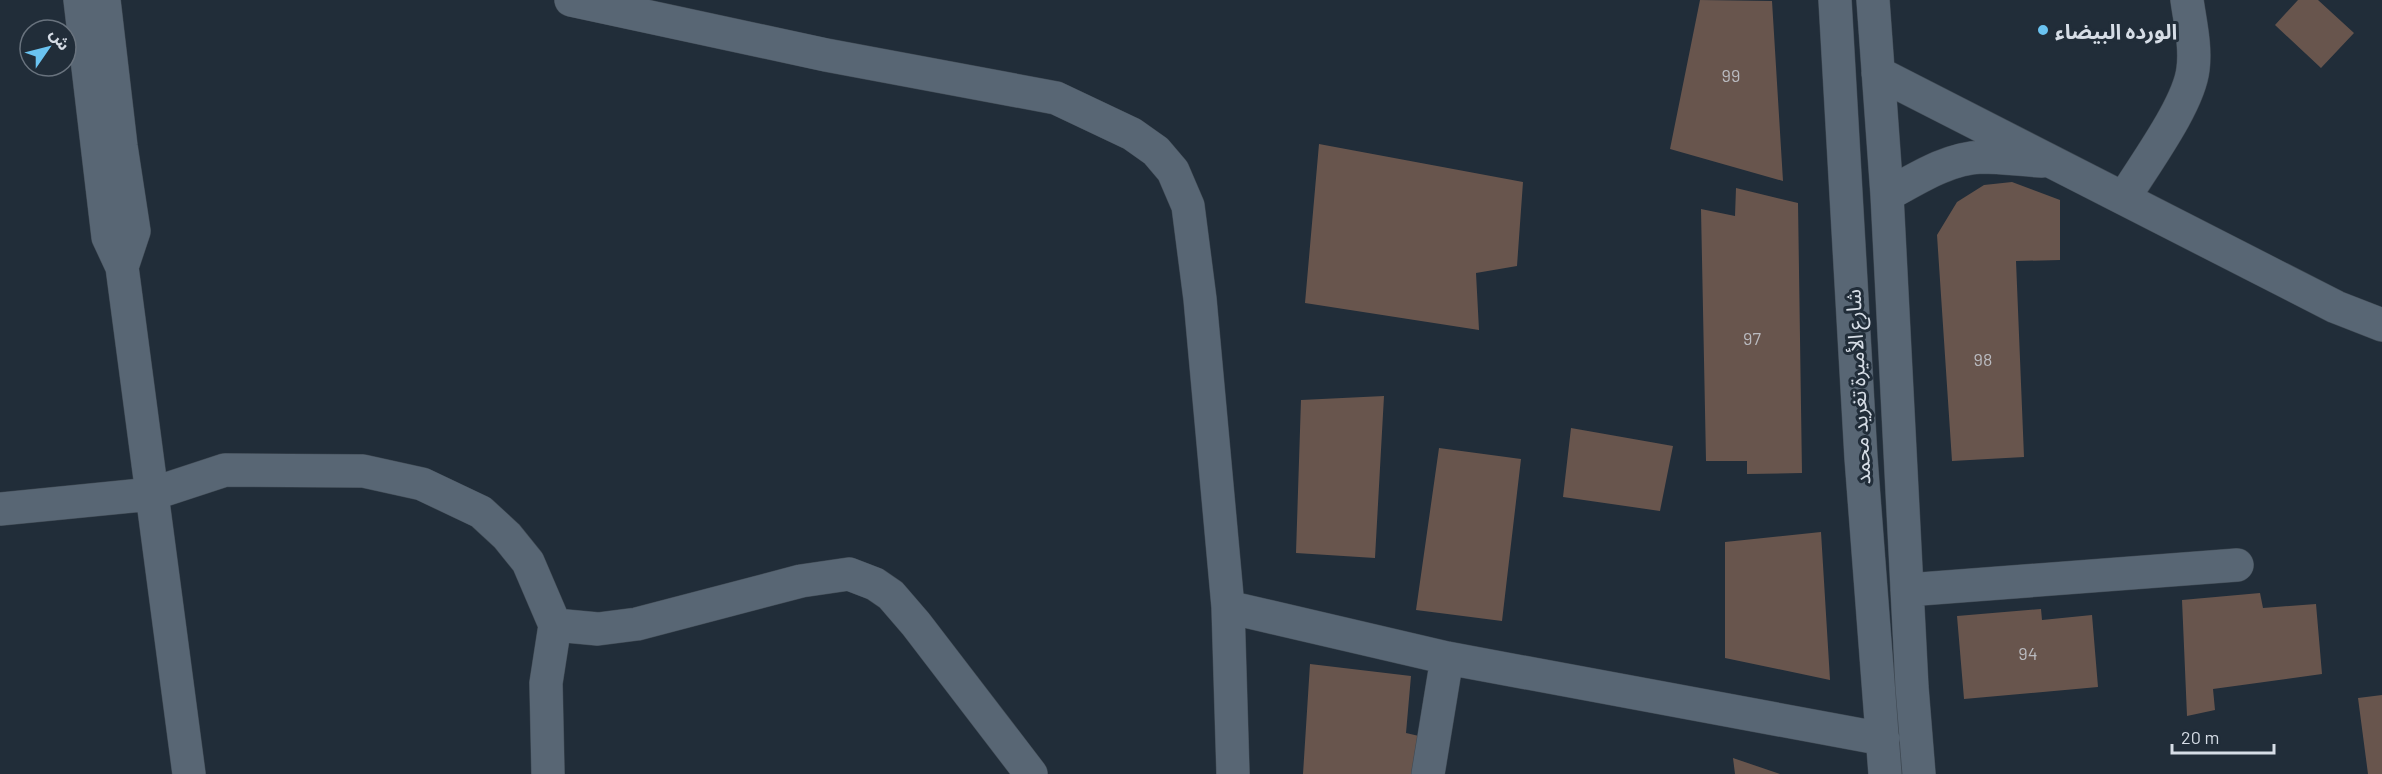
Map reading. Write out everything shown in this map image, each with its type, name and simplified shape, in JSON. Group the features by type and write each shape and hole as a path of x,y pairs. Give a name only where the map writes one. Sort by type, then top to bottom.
{"street":[{"path":"80,0 108,237 122,267 189,774"},
{"path":"104,0 121,146 134,231 122,267"},
{"path":"571,0 826,55 1056,98 1132,134 1156,151 1173,171 1188,206 1200,299 1228,607 1233,774"},
{"name":"شارع الأميرة تغريد محمد","path":"1835,0 1861,458 1886,774"},
{"name":"شارع الأميرة تغريد محمد","path":"1872,0 1887,195 1907,590 1919,774"},
{"path":"2124,198 2185,99 2193,69 2193,39 2187,0"},
{"path":"1878,73 2336,307 2382,325"},
{"path":"1887,195 1929,172 1964,160 1980,157 2056,162"},
{"path":"0,509 152,494 225,470 363,471 422,484 482,512 507,536 528,562 555,625 546,683 548,774"},
{"path":"1907,590 2237,565"},
{"path":"555,625 598,629 637,624 801,581 849,574 875,584 891,595 1032,774"},
{"path":"1228,607 1447,658 1883,739"},
{"path":"1428,774 1447,658"}],"building":[{"path":"1700,0 1772,1 1783,181 1670,149"},
{"path":"2298,0 2318,0 2354,33 2321,68 2275,25"},
{"path":"1319,144 1523,182 1517,266 1476,273 1479,330 1305,303"},
{"path":"2012,182 2060,200 2060,260 2016,261 2024,457 1952,461 1937,235 1957,202 1984,185"},
{"path":"1736,188 1798,203 1802,473 1747,474 1747,461 1706,461 1701,209 1735,216"},
{"path":"1384,396 1375,558 1296,553 1301,400"},
{"path":"1571,428 1673,446 1660,511 1563,497"},
{"path":"1439,448 1521,459 1502,621 1416,610"},
{"path":"1821,532 1830,680 1725,658 1725,542"},
{"path":"2260,593 2263,608 2316,604 2322,674 2213,689 2215,710 2187,716 2182,600"},
{"path":"2041,609 2042,620 2092,615 2098,687 1964,699 1957,616"},
{"path":"1310,664 1411,676 1406,733 1419,736 1414,774 1303,774"},
{"path":"2382,695 2382,774 2368,774 2358,698"},
{"path":"1733,758 1780,774 1735,774"}],"place":[{"name":"الورده البيضاء","path":"2043,30"}]}
